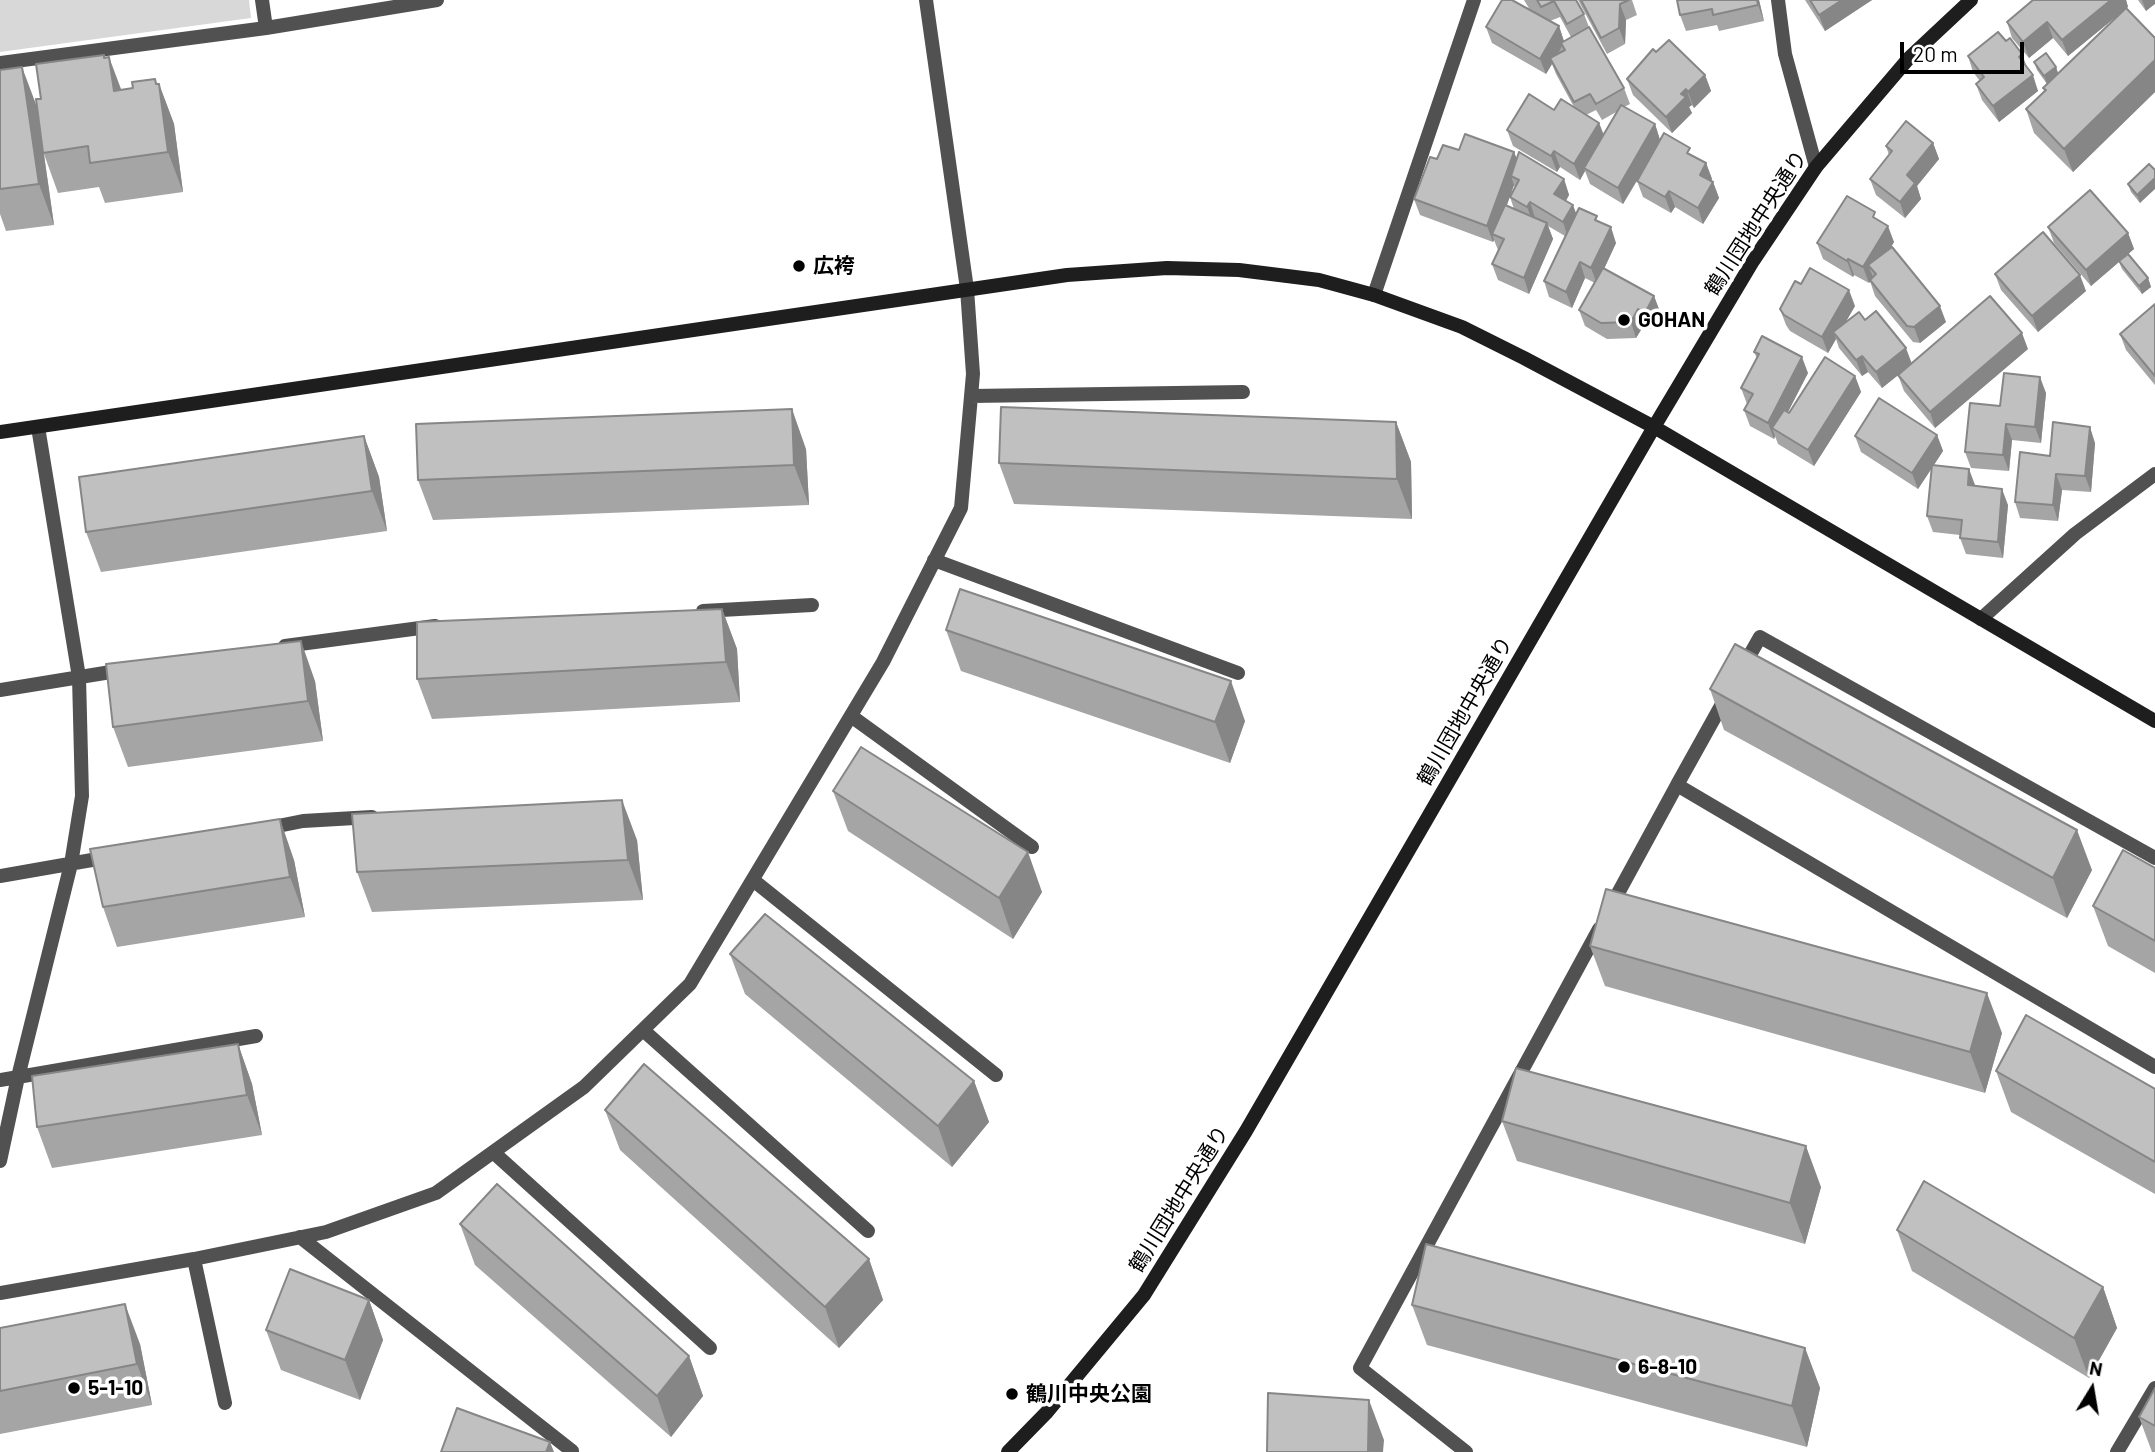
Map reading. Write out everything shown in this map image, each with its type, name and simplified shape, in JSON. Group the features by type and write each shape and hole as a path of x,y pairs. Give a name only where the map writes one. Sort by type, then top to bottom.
{"street":[{"path":"262,0 266,28"},
{"path":"0,63 266,28 437,0"},
{"path":"0,1293 194,1259 326,1232 436,1193 584,1087 690,984 883,662 961,508 973,374 967,289 926,0"},
{"path":"1374,295 1474,0"},
{"path":"1778,0 1785,54 1816,167"},
{"name":"鶴川団地中央通り","path":"1009,1452 1047,1412 1144,1295 1253,1119 1753,261 1816,167 1909,58 1971,0"},
{"path":"0,432 1068,275 1167,268 1239,270 1319,281 1374,295 1462,327 1654,427 2155,721"},
{"path":"971,396 1243,392"},
{"path":"0,1161 18,1077 72,864 82,796 79,677 38,427"},
{"path":"1981,619 2075,534 2155,474"},
{"path":"934,560 1238,673"},
{"path":"689,612 812,605"},
{"path":"267,649 415,627 456,625"},
{"path":"1466,1452 1360,1368 1759,637 2155,858"},
{"path":"0,690 133,669"},
{"path":"851,716 1032,847"},
{"path":"1677,785 2155,1067"},
{"path":"248,831 303,821 387,817"},
{"path":"0,876 126,854"},
{"path":"752,880 996,1075"},
{"path":"643,1030 868,1231"},
{"path":"0,1080 256,1035"},
{"path":"492,1152 710,1348"},
{"path":"300,1237 572,1451"},
{"path":"194,1259 225,1403"},
{"path":"2118,1452 2155,1388"}],"shaded area":[{"path":"0,0 249,0 251,18 0,52"}],"building":[{"path":"1502,0 1512,0 1559,26 1540,59 1486,27"},
{"path":"1537,0 1576,0 1584,14 1567,24 1554,1 1541,7"},
{"path":"1581,0 1629,0 1620,4 1619,28 1601,38"},
{"path":"1677,0 1757,0 1758,5 1713,15 1712,9 1680,15"},
{"path":"1810,0 1842,0 1819,15"},
{"path":"2033,0 2111,0 2062,40 2047,22 2023,42 2007,22"},
{"path":"2126,8 2155,38 2155,60 2064,149 2026,109 2046,90 2043,88"},
{"path":"1589,27 1624,88 1596,104 1590,94 1574,102 1550,58 1565,50 1561,43"},
{"path":"1998,32 2006,41 2010,38 2022,54 2019,57 2033,75 1993,106 1976,84 1984,77 1968,56"},
{"path":"1669,40 1705,75 1688,92 1686,89 1681,94 1686,97 1666,117 1627,79 1653,49 1656,52"},
{"path":"2046,53 2056,67 2044,76 2034,62"},
{"path":"104,55 104,58 109,57 114,91 133,88 132,82 155,79 156,84 159,84 168,152 90,163 88,146 43,153 36,99 41,99 36,64"},
{"path":"22,67 39,184 0,189 0,70"},
{"path":"1529,94 1554,110 1561,99 1599,123 1574,164 1554,151 1551,156 1507,130"},
{"path":"1621,105 1655,124 1618,188 1584,168"},
{"path":"1906,121 1933,143 1907,175 1915,183 1900,202 1870,179 1892,151 1886,146"},
{"path":"1664,133 1690,148 1687,153 1706,163 1700,175 1713,182 1698,208 1669,191 1665,197 1637,181"},
{"path":"1465,134 1514,152 1487,226 1414,199 1430,157 1437,159 1443,145 1459,150"},
{"path":"1519,152 1564,179 1554,194 1573,205 1563,222 1530,202 1527,207 1510,197 1519,180 1511,176"},
{"path":"2149,164 2155,170 2155,178 2137,195 2128,184"},
{"path":"2090,190 2128,233 2086,270 2048,227"},
{"path":"1847,196 1875,212 1873,217 1888,226 1863,267 1817,243"},
{"path":"1505,205 1547,223 1524,278 1492,264 1504,239 1492,234"},
{"path":"1579,208 1597,216 1595,220 1611,227 1591,268 1580,262 1566,292 1544,281"},
{"path":"2043,232 2080,275 2032,316 1995,274"},
{"path":"1892,247 1940,306 1914,327 1907,326 1870,280 1876,274 1868,265"},
{"path":"2128,254 2148,278 2139,286 2119,261"},
{"path":"1603,268 1654,296 1645,313 1638,309 1631,322 1601,323 1579,310"},
{"path":"1810,268 1849,290 1822,337 1784,315 1780,309 1795,281 1801,284"},
{"path":"1990,296 2022,333 1930,412 1898,375"},
{"path":"2155,304 2155,376 2120,334"},
{"path":"1876,311 1906,348 1876,372 1862,356 1856,360 1833,332 1859,312 1865,320"},
{"path":"1762,336 1802,357 1768,423 1744,410 1753,394 1741,388 1759,354 1754,352"},
{"path":"1825,357 1855,376 1808,450 1772,428 1784,410 1789,413"},
{"path":"2004,373 2040,377 2035,427 2006,424 2003,455 1965,452 1970,403 2000,406"},
{"path":"1879,398 1937,435 1912,473 1855,436"},
{"path":"1001,407 1396,422 1397,479 999,463"},
{"path":"792,409 794,465 418,480 416,424"},
{"path":"2053,422 2090,427 2085,476 2056,474 2053,505 2015,502 2020,452 2050,456"},
{"path":"364,436 372,491 86,532 79,477"},
{"path":"1932,465 1969,469 1968,485 2002,489 1998,542 1960,538 1962,520 1927,516"},
{"path":"960,589 1231,681 1215,722 946,630"},
{"path":"722,609 726,662 417,679 417,622"},
{"path":"301,641 308,701 113,727 106,664"},
{"path":"1735,644 2077,830 2053,878 1710,689"},
{"path":"861,747 1028,852 999,898 833,791"},
{"path":"622,800 628,860 357,872 352,814"},
{"path":"280,819 290,877 103,907 90,849"},
{"path":"2123,850 2155,868 2155,941 2093,906"},
{"path":"1606,889 1987,993 1970,1052 1590,946"},
{"path":"765,914 974,1081 938,1126 730,954"},
{"path":"2026,1015 2155,1089 2155,1162 1996,1071"},
{"path":"238,1044 247,1095 37,1127 32,1076"},
{"path":"644,1064 869,1259 825,1307 605,1110"},
{"path":"1516,1068 1806,1146 1790,1203 1502,1121"},
{"path":"1924,1181 2103,1287 2074,1338 1897,1230"},
{"path":"497,1184 689,1356 657,1396 460,1224"},
{"path":"1426,1244 1805,1348 1792,1406 1412,1305"},
{"path":"290,1269 369,1300 345,1360 266,1330"},
{"path":"125,1304 137,1364 0,1391 0,1328"},
{"path":"2155,1388 2155,1426 2139,1417"},
{"path":"1268,1393 1369,1400 1368,1452 1267,1452"},
{"path":"457,1408 550,1442 546,1452 441,1452"}],"place":[{"name":"広袴","path":"799,266"},
{"name":"GOHAN","path":"1624,320"},
{"name":"6-8-10","path":"1624,1367"},
{"name":"5-1-10","path":"74,1388"},
{"name":"鶴川中央公園","path":"1012,1394"}]}
